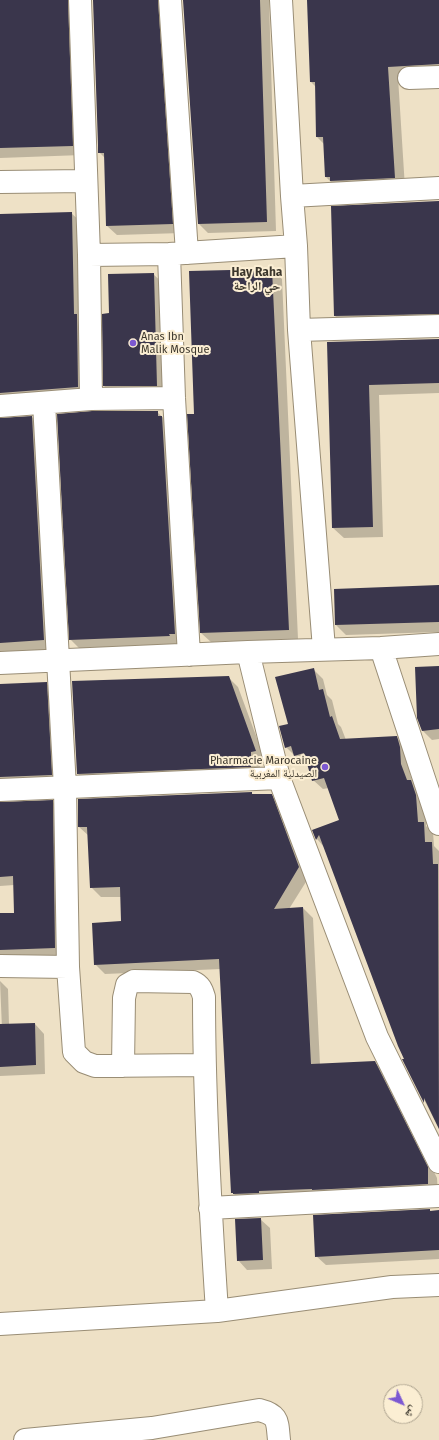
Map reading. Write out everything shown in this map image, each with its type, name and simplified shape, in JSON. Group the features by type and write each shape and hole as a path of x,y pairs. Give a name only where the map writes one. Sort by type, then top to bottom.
{"street":[{"path":"80,0 89,255 91,399"},
{"path":"170,0 178,253 174,398 189,655"},
{"path":"281,0 296,246 299,330 324,649"},
{"path":"409,78 439,77"},
{"path":"0,182 86,181"},
{"path":"292,196 439,188"},
{"path":"89,255 178,253 296,246"},
{"path":"299,330 439,326"},
{"path":"0,406 91,399 174,398"},
{"path":"44,403 65,788 68,967 74,1052 78,1058 90,1065 204,1065"},
{"path":"0,663 324,649 381,648 439,644"},
{"path":"381,648 439,824"},
{"path":"248,652 279,778 377,1037 439,1162"},
{"path":"0,790 279,778"},
{"path":"0,966 68,967"},
{"path":"123,1066 124,998 127,986 134,980 193,982 200,987 204,998 204,1065 210,1208 217,1311"},
{"path":"210,1208 439,1196"},
{"path":"0,1324 217,1311 392,1287 439,1285"},
{"path":"25,1440 150,1434 259,1410 271,1413 274,1416 278,1424 279,1440"}],"building":[{"path":"0,0 68,0 73,146 0,148"},
{"path":"93,0 158,0 173,224 106,226 104,153 98,153"},
{"path":"183,0 260,0 267,222 198,224"},
{"path":"307,0 439,0 439,64 388,67 395,178 330,181 330,177 325,177 323,137 316,137 315,82 310,82"},
{"path":"439,201 439,314 334,316 331,206"},
{"path":"72,212 74,314 77,314 78,387 0,393 0,214"},
{"path":"272,269 289,630 200,633 187,414 194,414 189,271"},
{"name":"Anas Ibn Malik Mosque","path":"154,273 157,386 103,386 102,314 109,313 108,274"},
{"path":"439,339 439,383 369,385 373,527 332,528 327,342"},
{"path":"92,411 158,411 158,416 162,416 175,634 169,634 170,636 69,640 57,414"},
{"path":"32,416 44,640 0,643 0,418"},
{"path":"439,585 439,622 335,625 334,589"},
{"path":"439,666 439,729 422,731 417,718 415,667"},
{"path":"314,668 319,690 323,689 330,717 332,716 340,739 397,736 400,747 401,764 407,780 411,780 416,795 418,822 424,822 425,842 432,842 433,864 438,864 439,1129 424,1098 424,1103 402,1059 404,1059 319,835 316,840 312,830 339,820 324,778 312,781 304,753 294,756 291,746 285,748 279,726 288,724 275,677"},
{"path":"229,676 256,751 251,752 251,767 77,774 72,681"},
{"path":"47,682 52,775 0,777 0,684"},
{"path":"252,792 252,794 272,794 299,867 274,909 303,907 311,1064 375,1061 428,1167 428,1184 259,1191 259,1193 231,1193 219,959 94,965 92,923 121,921 120,887 90,888 87,827 78,827 78,799"},
{"path":"53,800 55,948 0,950 0,913 14,913 13,876 0,877 0,802"},
{"path":"35,1023 36,1065 0,1067 0,1024"},
{"path":"430,1209 430,1211 439,1210 439,1250 315,1257 313,1215"},
{"path":"261,1218 263,1260 237,1261 235,1219"}],"place":[{"name":"Anas Ibn Malik Mosque","path":"133,343"},
{"name":"Pharmacie Marocaine الصيدلية المغربية","path":"325,767"}],"district":[{"name":"Hay Raha حي الراحة","path":"257,280"}]}
